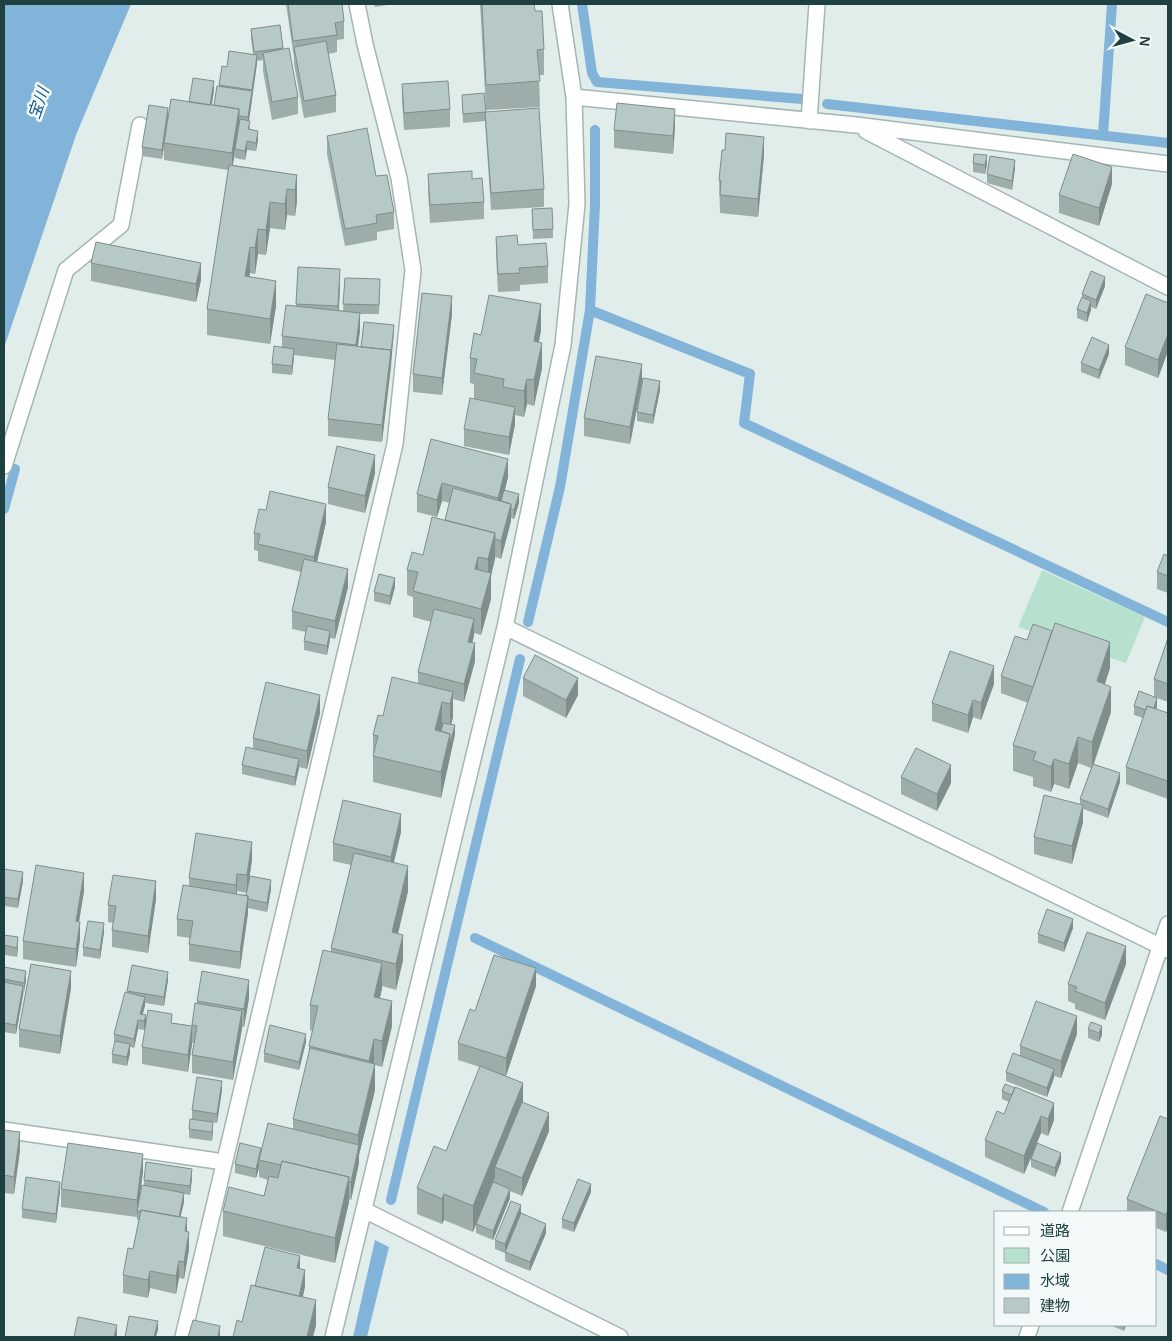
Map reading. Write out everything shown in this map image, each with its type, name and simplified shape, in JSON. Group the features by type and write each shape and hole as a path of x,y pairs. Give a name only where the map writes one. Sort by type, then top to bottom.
{"street":[{"path":"183,1337 395,444 414,270 398,178 357,4"},
{"path":"333,1337 505,628 563,346 577,204 574,97 560,4"},
{"path":"808,121 817,4"},
{"path":"574,97 856,125 1168,164"},
{"path":"4,466 66,270 121,225 140,125"},
{"path":"856,125 1168,287"},
{"path":"505,628 1165,948"},
{"path":"1070,1211 1165,948 1168,924"},
{"path":"4,1130 224,1162"},
{"path":"364,1210 620,1337"}],"green space":[{"path":"1042,570 1145,617 1126,663 1018,627"}],"water":[{"name":"宝川","path":"4,4 131,4 76,135 4,348"},
{"path":"375,1240 389,1247 367,1337 353,1337"}],"building":[{"path":"288,4 342,4 344,21 335,23 337,35 293,41"},
{"path":"482,4 534,4 535,11 542,11 544,49 537,50 540,81 486,85"},
{"path":"280,25 283,48 254,52 251,29"},
{"path":"326,41 336,95 304,101 294,47"},
{"path":"289,48 298,97 272,102 263,53"},
{"path":"229,51 257,55 252,90 219,85 222,66 227,67"},
{"path":"193,78 214,81 210,105 189,102"},
{"path":"448,81 450,109 404,113 402,84"},
{"path":"217,86 252,91 248,117 239,116 239,109 214,105"},
{"path":"484,93 486,112 463,114 462,95"},
{"path":"171,99 239,109 232,153 164,143"},
{"path":"617,103 675,109 673,136 614,130"},
{"path":"149,105 168,108 162,150 142,147"},
{"path":"539,108 544,189 491,193 485,112"},
{"path":"240,119 250,121 248,129 258,131 256,143 247,141 245,151 235,149"},
{"path":"367,128 376,176 387,175 394,212 376,215 377,223 345,229 327,136"},
{"path":"726,133 764,137 758,199 720,195 721,181 719,180 722,150 725,150"},
{"path":"974,154 987,155 985,165 973,163"},
{"path":"1073,154 1112,167 1099,208 1059,195"},
{"path":"990,156 1015,160 1012,181 987,174"},
{"path":"229,165 297,175 295,190 287,189 285,204 270,202 266,230 258,229 255,248 250,247 245,276 276,281 270,319 207,309"},
{"path":"472,171 472,179 482,178 484,202 430,205 428,174"},
{"path":"552,208 553,229 533,230 532,209"},
{"path":"517,235 518,245 546,243 548,266 519,268 520,273 498,274 496,237"},
{"path":"96,242 201,263 196,284 91,263"},
{"path":"298,267 340,269 338,306 296,304"},
{"path":"1091,271 1105,277 1096,300 1082,294"},
{"path":"345,278 380,279 379,305 343,304"},
{"path":"422,293 452,296 442,378 413,374"},
{"path":"1146,294 1168,303 1168,334 1158,360 1125,347"},
{"path":"489,295 541,304 534,341 542,343 534,380 527,379 524,391 503,387 504,379 474,373 477,359 470,358 474,333 481,335"},
{"path":"1082,297 1091,301 1087,313 1077,309"},
{"path":"286,305 360,313 356,345 282,336"},
{"path":"364,322 394,325 391,353 391,350 361,347"},
{"path":"1092,337 1109,345 1099,370 1081,363"},
{"path":"337,344 391,350 382,425 328,419"},
{"path":"274,346 294,349 292,366 272,364"},
{"path":"596,356 642,364 630,427 584,418"},
{"path":"643,378 660,381 653,415 637,412"},
{"path":"470,398 515,407 509,437 464,429"},
{"path":"431,439 508,459 498,498 442,483 437,500 417,494"},
{"path":"337,446 375,455 365,496 328,487"},
{"path":"453,488 511,504 501,541 495,539 495,533 445,520"},
{"path":"504,490 519,494 514,510 511,509 511,504 501,501"},
{"path":"270,491 326,504 314,557 258,544 260,534 254,533 259,509 266,510"},
{"path":"432,517 495,533 488,559 478,557 475,569 491,573 481,609 413,591 418,572 407,570 412,552 423,555"},
{"path":"1164,554 1168,556 1168,576 1157,572"},
{"path":"304,559 348,569 335,621 292,611"},
{"path":"379,574 395,578 390,596 374,592"},
{"path":"434,609 474,619 468,642 475,643 464,684 418,672"},
{"path":"1055,623 1110,642 1097,681 1111,687 1092,742 1078,737 1069,764 1054,759 1051,767 1033,760 1036,752 1013,745"},
{"path":"1033,624 1052,631 1033,687 1001,676 1015,636 1027,640"},
{"path":"307,626 330,631 327,646 304,641"},
{"path":"1168,638 1168,684 1154,679"},
{"path":"950,651 994,666 981,703 973,700 968,715 932,703"},
{"path":"535,655 578,678 566,700 523,678"},
{"path":"392,677 453,692 450,704 442,702 435,730 450,734 441,772 373,756 378,736 373,735 378,715 383,716"},
{"path":"266,682 320,695 307,751 253,738"},
{"path":"1139,691 1157,698 1154,708 1147,706 1146,710 1134,706"},
{"path":"1147,706 1168,713 1168,781 1126,767"},
{"path":"443,723 455,725 450,744 450,734 441,731"},
{"path":"246,747 299,759 295,777 242,765"},
{"path":"916,748 951,765 937,794 901,777"},
{"path":"1093,764 1120,773 1108,809 1080,799"},
{"path":"1044,795 1083,805 1072,846 1034,837"},
{"path":"343,800 401,814 391,857 333,843"},
{"path":"196,833 252,842 247,875 237,874 236,885 189,878"},
{"path":"354,853 408,866 392,932 403,935 396,964 331,948"},
{"path":"36,865 84,873 76,921 80,922 76,949 23,941"},
{"path":"4,869 23,872 18,899 4,897"},
{"path":"113,875 156,881 148,936 112,930 116,906 108,905"},
{"path":"250,876 271,880 267,903 248,899 246,895"},
{"path":"183,885 248,896 240,952 189,944 193,921 177,919"},
{"path":"1047,909 1073,919 1064,943 1038,934"},
{"path":"88,921 104,923 100,950 83,947"},
{"path":"1087,932 1126,946 1105,1003 1075,991 1077,987 1068,984"},
{"path":"4,935 18,937 17,948 4,945"},
{"path":"323,950 382,963 374,997 392,1001 382,1041 374,1039 369,1061 309,1046 318,1006 310,1005"},
{"path":"494,955 536,968 506,1058 458,1043 470,1009 475,1011"},
{"path":"31,964 71,971 60,1036 19,1029"},
{"path":"132,965 168,972 164,997 127,991"},
{"path":"4,967 26,971 24,983 4,979"},
{"path":"202,971 249,980 244,1009 197,1001"},
{"path":"4,982 23,986 16,1025 4,1023"},
{"path":"125,992 145,997 140,1014 146,1015 144,1021 138,1020 134,1039 114,1034"},
{"path":"1036,1001 1077,1016 1061,1061 1020,1046"},
{"path":"195,1003 242,1011 233,1062 192,1055 197,1026 192,1025"},
{"path":"148,1010 172,1014 171,1023 192,1026 188,1055 142,1047"},
{"path":"1091,1022 1102,1026 1099,1033 1088,1029"},
{"path":"270,1025 306,1034 299,1062 264,1053"},
{"path":"115,1041 130,1044 127,1057 112,1054"},
{"path":"310,1048 375,1064 358,1135 293,1119"},
{"path":"1013,1053 1054,1069 1047,1088 1006,1072"},
{"path":"480,1066 523,1083 473,1206 444,1194 442,1199 417,1188 434,1146 446,1151"},
{"path":"197,1077 222,1081 217,1114 192,1110"},
{"path":"1005,1084 1015,1088 1012,1095 1002,1091"},
{"path":"1015,1087 1054,1103 1048,1119 1041,1116 1024,1156 985,1140 997,1111 1004,1114"},
{"path":"522,1102 549,1113 522,1178 495,1167"},
{"path":"1160,1116 1168,1119 1168,1209 1166,1215 1127,1199"},
{"path":"190,1119 213,1122 212,1132 189,1129"},
{"path":"268,1123 359,1145 351,1182 349,1182 349,1177 282,1161 281,1165 259,1160"},
{"path":"4,1130 20,1132 14,1177 4,1175"},
{"path":"68,1143 143,1154 137,1200 61,1189"},
{"path":"240,1143 261,1148 256,1169 235,1164"},
{"path":"1037,1143 1061,1153 1055,1168 1031,1159"},
{"path":"282,1161 349,1177 335,1238 223,1211 229,1187 264,1196 269,1176 278,1178"},
{"path":"146,1162 192,1169 190,1186 144,1180"},
{"path":"26,1177 60,1182 56,1214 22,1209"},
{"path":"578,1179 591,1184 574,1223 562,1219"},
{"path":"493,1182 510,1189 493,1231 476,1224"},
{"path":"142,1185 184,1193 179,1217 141,1210 141,1212 137,1211"},
{"path":"511,1201 521,1205 505,1244 495,1240"},
{"path":"141,1210 187,1218 185,1231 189,1232 184,1262 179,1261 176,1276 150,1271 148,1280 123,1275 128,1248 133,1249"},
{"path":"521,1213 546,1224 530,1262 505,1252"},
{"path":"265,1247 300,1256 297,1268 305,1270 299,1296 255,1286"},
{"path":"251,1285 316,1300 307,1337 233,1337 237,1320 242,1322"},
{"path":"129,1316 158,1321 154,1337 125,1337"},
{"path":"78,1317 117,1325 114,1337 74,1337"},
{"path":"193,1320 220,1326 218,1337 188,1337"}],"waterway":[{"path":"582,4 592,73 597,82 802,99"},
{"path":"1103,135 1112,4"},
{"path":"827,104 1168,143"},
{"path":"528,622 560,487 590,310 595,204 595,130"},
{"path":"590,310 750,374 744,423 1168,622"},
{"path":"4,509 15,469"},
{"path":"391,1200 520,659"},
{"path":"475,938 1042,1211"},
{"path":"1157,1264 1168,1270"}]}
